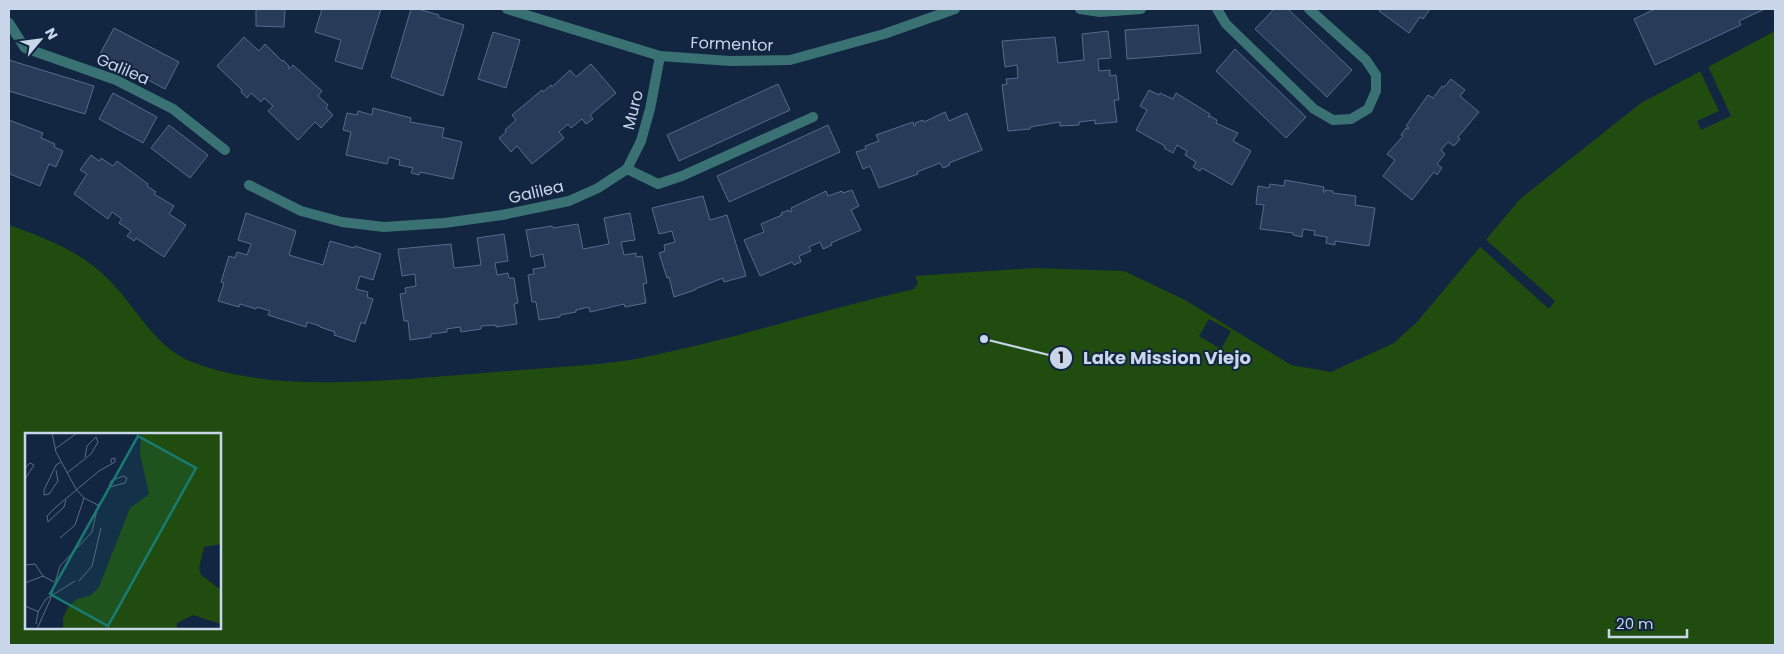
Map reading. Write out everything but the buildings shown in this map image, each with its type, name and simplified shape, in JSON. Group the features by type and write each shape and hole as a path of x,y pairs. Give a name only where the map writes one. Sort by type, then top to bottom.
{"street":[{"name":"Formentor","path":"507,9 660,56 730,61 790,60 884,34 955,9"},
{"path":"1080,9 1100,12 1141,9"},
{"path":"1216,9 1226,24 1314,109 1333,120 1351,119 1368,109 1376,91 1376,75 1366,60 1309,9"},
{"name":"Galilea","path":"9,23 24,48 116,80 173,109 225,150"},
{"name":"Muro","path":"627,169 641,142 650,109 660,56"},
{"path":"627,169 658,184 682,176 813,117"},
{"name":"Galilea","path":"249,185 301,211 342,222 384,227 444,223 502,215 569,201 598,188 627,169"}],"shaded area":[{"path":"1775,31 1775,645 9,645 9,225 63,247 88,262 120,292 156,337 179,355 192,362 218,370 272,380 354,382 408,379 588,365 628,360 710,342 914,289 918,283 915,276 1033,268 1124,271 1185,300 1291,365 1331,372 1394,343 1417,322 1520,199 1641,103"}],"pier":[{"path":"1707,64 1731,116 1701,130 1697,121 1719,111 1699,69"},
{"path":"1484,238 1555,301 1549,309 1478,245"},
{"path":"1209,319 1231,331 1221,349 1199,336"}],"place":[{"name":"Lake Mission Viejo","path":"984,339"}]}
